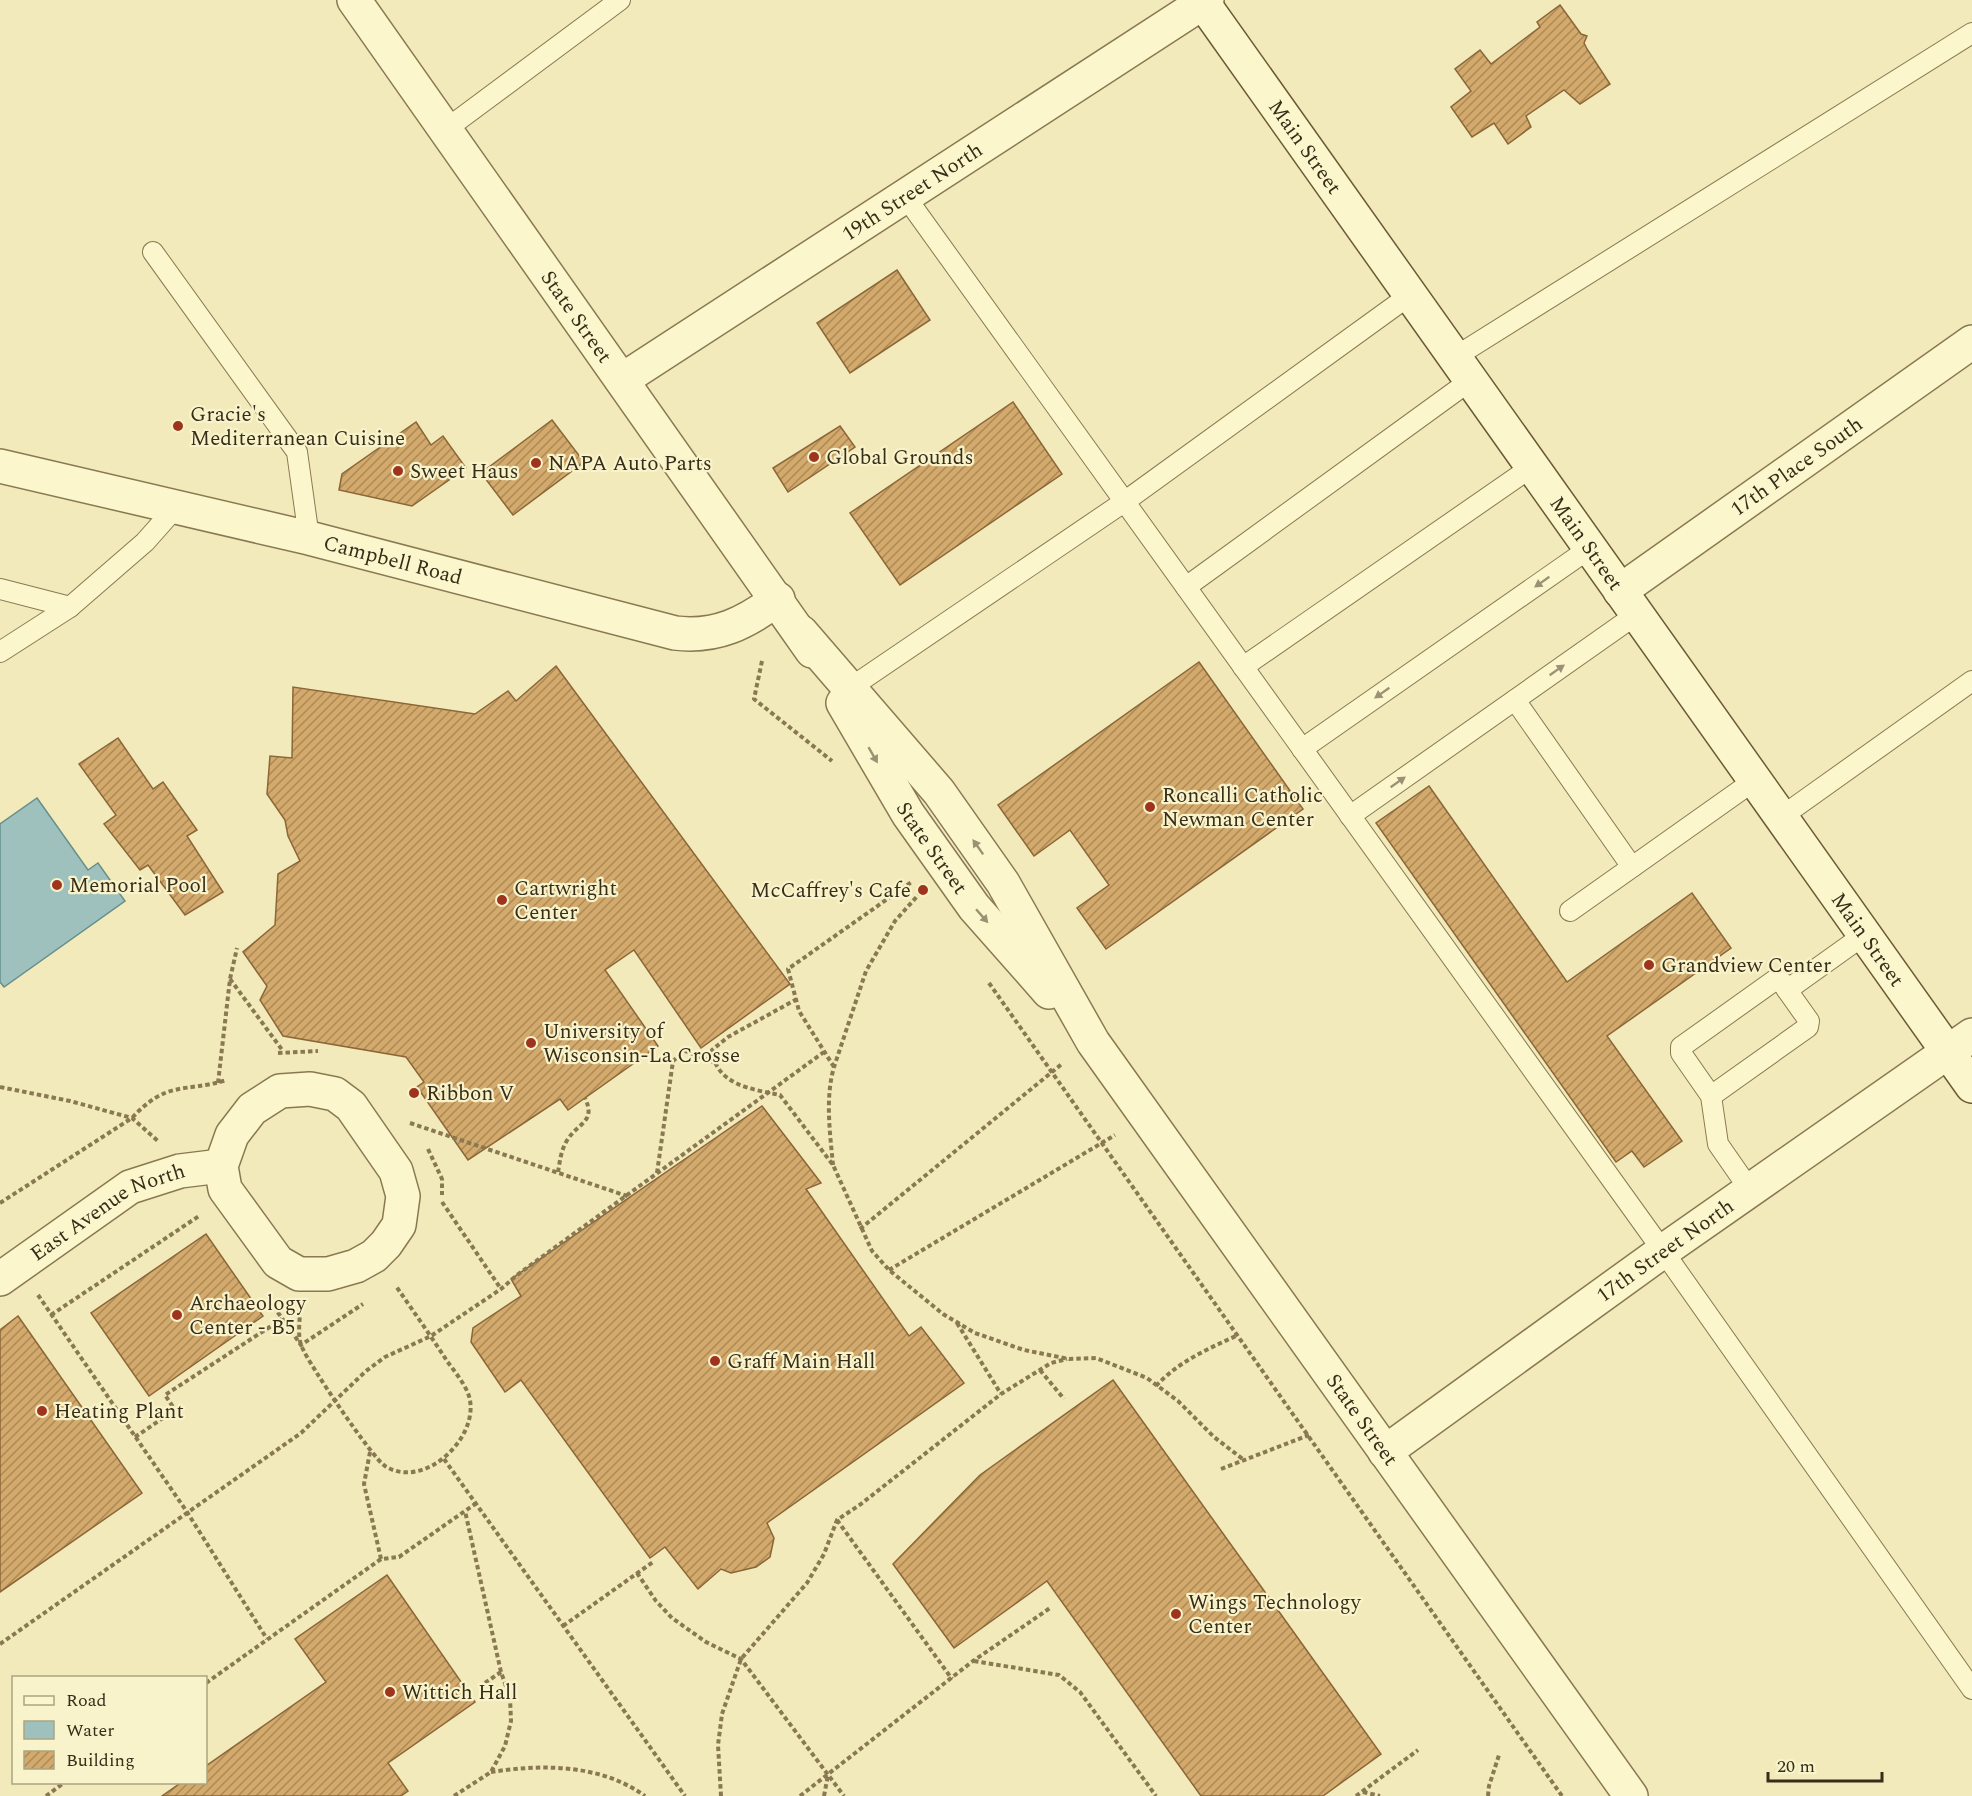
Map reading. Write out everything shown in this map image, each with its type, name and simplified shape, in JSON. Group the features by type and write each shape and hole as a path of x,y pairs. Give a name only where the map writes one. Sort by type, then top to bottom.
{"street":[{"name":"State Street","path":"354,0 801,632 908,814 974,907 1093,1042"},
{"name":"19th Street North","path":"622,380 1204,1"},
{"name":"Main Street","path":"1204,1 1864,935 1960,1043 1972,1086"},
{"name":"17th Place South","path":"1629,602 1972,342"},
{"name":"Campbell Road","path":"0,466 309,538 675,633 710,634 748,619 778,599"},
{"name":"State Street","path":"801,632 939,792 1003,883 1093,1042 1631,1796"},
{"name":"17th Street North","path":"1385,1452 1663,1251 1960,1043"},
{"path":"310,1089 335,1094 351,1106 396,1171 403,1196 399,1225 374,1256 356,1266 328,1274 299,1274 278,1262 225,1189 221,1166 232,1135 252,1109 280,1091 310,1089"},
{"name":"East Avenue North","path":"0,1279 130,1187 180,1171 221,1166"}],"lane":[{"path":"445,130 620,0"},
{"path":"1186,587 1463,369 1972,33"},
{"path":"905,196 1663,1251 1972,1689"},
{"path":"153,252 297,452 309,538"},
{"path":"850,688 1124,502 1410,295"},
{"path":"1244,667 1533,466"},
{"path":"0,652 70,607 145,542 176,507"},
{"path":"1302,748 1590,548"},
{"path":"0,589 70,607"},
{"path":"1350,816 1515,700 1629,602"},
{"path":"1781,817 1972,681"},
{"path":"1515,700 1632,867"},
{"path":"1570,911 1755,780"},
{"path":"1787,990 1864,935"},
{"path":"1711,1096 1809,1027 1809,1021 1781,981 1775,980 1681,1047 1681,1053 1711,1096 1718,1143 1750,1190"}],"path":[{"path":"762,661 753,699 814,746 837,768"},
{"path":"834,1068 798,1011 797,999 788,969 915,879 930,900"},
{"path":"832,1165 829,1124 831,1078 866,971 895,921 923,890"},
{"path":"218,1083 230,979 237,948"},
{"path":"984,976 1562,1796"},
{"path":"230,979 283,1051"},
{"path":"713,1062 712,1050 728,1037 797,999"},
{"path":"860,1229 1052,1072 1093,1042"},
{"path":"268,1055 283,1051 324,1052"},
{"path":"657,1174 673,1061 685,1051 713,1062 739,1086 780,1095 832,1165 860,1229 872,1251 889,1270 975,1333 1024,1350 1068,1359"},
{"path":"0,1644 301,1433 366,1371 385,1357 431,1336 501,1289 517,1275 824,1052"},
{"path":"0,1203 132,1118 149,1099 167,1091 229,1080"},
{"path":"0,1088 70,1101 132,1118 162,1145"},
{"path":"558,1172 562,1150 568,1138 589,1116 589,1107 585,1098"},
{"path":"405,1115 416,1131"},
{"path":"889,1270 1101,1144 1144,1115"},
{"path":"411,1123 628,1196"},
{"path":"426,1146 442,1179 440,1212"},
{"path":"442,1202 501,1289"},
{"path":"51,1315 207,1210"},
{"path":"299,1274 301,1346 370,1452 386,1467 401,1471 416,1471 444,1459 459,1442 469,1422 469,1397 431,1336 393,1283 401,1277"},
{"path":"32,1287 187,1512 267,1639"},
{"path":"301,1346 366,1302"},
{"path":"135,1437 175,1410 165,1395 282,1319"},
{"path":"957,1322 1001,1394"},
{"path":"1156,1386 1170,1371 1186,1360 1238,1335"},
{"path":"721,1796 718,1745 722,1714 741,1659 807,1583 824,1554 837,1520 1001,1394 1051,1363 1068,1359 1095,1358 1147,1378 1178,1401 1214,1437 1244,1460"},
{"path":"1040,1370 1064,1399"},
{"path":"1221,1469 1309,1435"},
{"path":"370,1452 364,1484 381,1559"},
{"path":"444,1459 685,1796"},
{"path":"207,1682 381,1559 399,1557 475,1504"},
{"path":"465,1511 501,1672 510,1698 511,1721 506,1746 491,1772"},
{"path":"837,1520 952,1679"},
{"path":"563,1626 653,1562"},
{"path":"637,1573 672,1618 706,1642 741,1659 844,1796"},
{"path":"800,1796 973,1661 1050,1608"},
{"path":"973,1661 1059,1675 1080,1692 1156,1796"},
{"path":"485,1683 501,1672"},
{"path":"1356,1796 1418,1750"},
{"path":"1488,1796 1499,1755"},
{"path":"454,1796 491,1772 532,1766 580,1770 603,1777 645,1796"},
{"path":"824,1796 828,1774"},
{"path":"46,1796 62,1784"},
{"path":"1362,1791 1380,1796"}],"water":[{"name":"Memorial Pool","path":"37,798 88,870 98,863 125,901 4,987 0,982 0,824"}],"building":[{"path":"1560,5 1581,34 1587,36 1584,43 1610,84 1580,104 1564,90 1526,116 1531,127 1508,144 1494,123 1472,137 1451,107 1471,91 1455,69 1480,50 1491,64 1540,27 1537,22"},
{"path":"897,270 930,320 850,373 817,323"},
{"path":"1013,402 1062,474 900,585 850,513"},
{"path":"552,420 584,462 513,515 481,473"},
{"path":"416,422 431,445 443,436 466,468 412,506 339,490 342,474"},
{"name":"Global Grounds","path":"840,426 855,447 788,492 773,468"},
{"name":"Roncalli Catholic Newman Center","path":"1199,662 1303,809 1106,949 1077,908 1109,885 1070,830 1034,856 998,805"},
{"name":"Cartwright Center","path":"556,666 790,984 701,1048 634,950 605,970 658,1046 568,1110 560,1099 468,1160 417,1087 424,1082 406,1057 283,1036 260,1000 267,986 243,952 275,925 278,874 300,861 288,836 285,820 267,794 270,756 292,758 293,687 475,714 508,691 516,701"},
{"path":"118,738 153,789 163,782 197,830 187,836 223,892 185,915 148,865 140,870 104,824 116,815 79,764"},
{"name":"Grandview Center","path":"1429,786 1567,982 1692,893 1731,948 1607,1036 1682,1141 1644,1167 1632,1151 1616,1162 1376,823"},
{"name":"Graff Main Hall","path":"762,1106 821,1183 806,1189 909,1336 921,1327 964,1383 767,1523 774,1538 770,1557 756,1567 731,1573 721,1569 698,1589 665,1547 650,1558 521,1380 505,1392 471,1342 473,1328 521,1296 511,1279"},
{"name":"Archaeology Center - B5","path":"206,1234 263,1316 149,1396 91,1313"},
{"name":"Heating Plant","path":"18,1316 142,1493 0,1592 0,1330"},
{"name":"Wings Technology Center","path":"1113,1380 1381,1754 1323,1796 1201,1796 1047,1581 954,1648 893,1564 980,1475"},
{"name":"Wittich Hall","path":"387,1575 475,1702 388,1763 408,1791 401,1796 162,1796 179,1784 207,1784 207,1765 326,1682 295,1639"}],"place":[{"name":"Gracie's Mediterranean Cuisine","path":"178,426"},
{"name":"Global Grounds","path":"814,457"},
{"name":"NAPA Auto Parts","path":"536,463"},
{"name":"Sweet Haus","path":"398,471"},
{"name":"Roncalli Catholic Newman Center","path":"1150,807"},
{"name":"Memorial Pool","path":"57,885"},
{"name":"McCaffrey's Cafe","path":"923,890"},
{"name":"Cartwright Center","path":"502,900"},
{"name":"Grandview Center","path":"1649,965"},
{"name":"University of Wisconsin-La Crosse","path":"531,1043"},
{"name":"Ribbon V","path":"414,1093"},
{"name":"Archaeology Center - B5","path":"177,1315"},
{"name":"Graff Main Hall","path":"715,1361"},
{"name":"Heating Plant","path":"42,1411"},
{"name":"Wings Technology Center","path":"1176,1614"},
{"name":"Wittich Hall","path":"390,1692"}]}
